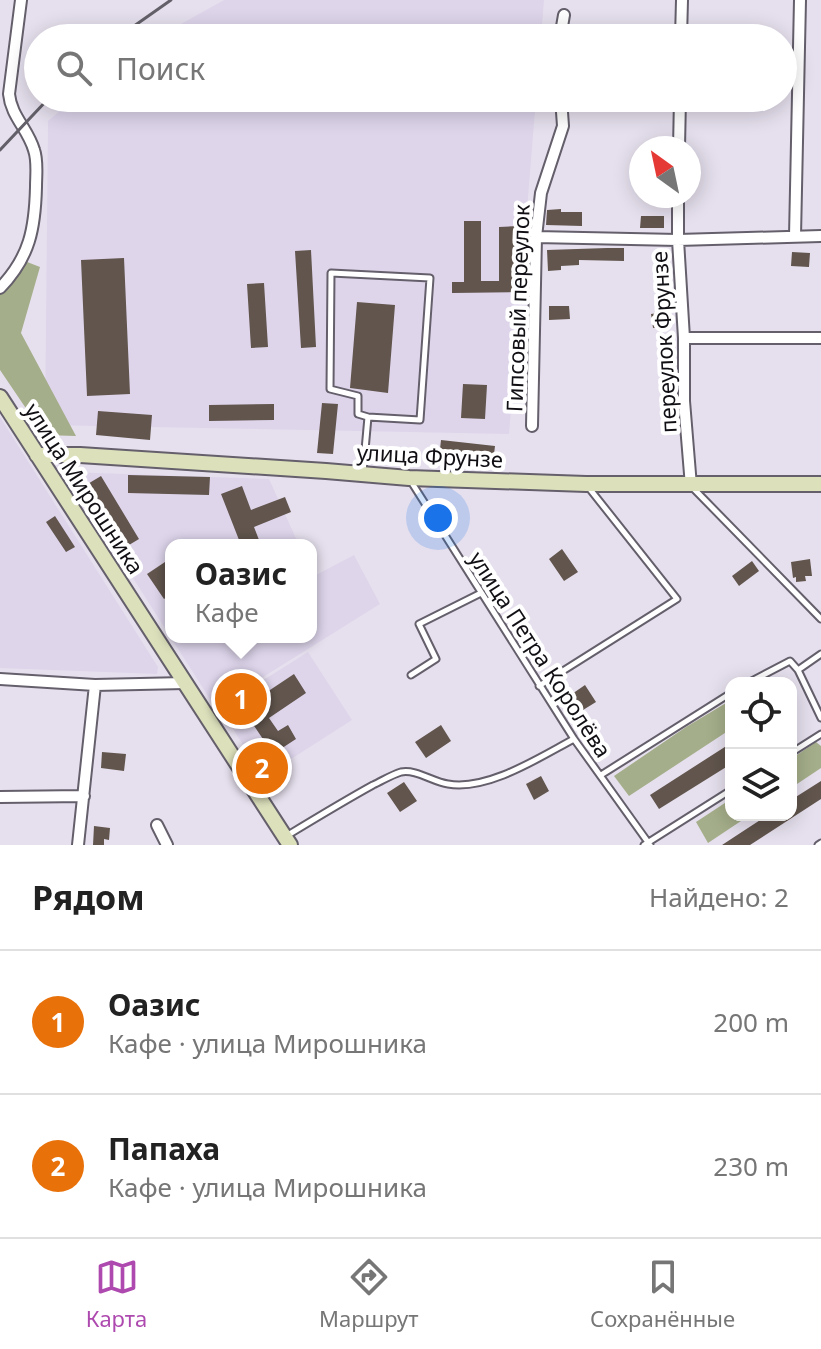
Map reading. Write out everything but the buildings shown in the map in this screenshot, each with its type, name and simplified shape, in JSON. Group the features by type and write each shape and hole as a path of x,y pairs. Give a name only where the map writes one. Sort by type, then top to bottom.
{"main road":[{"name":"улица Мирошника","path":"0,397 287,841"},
{"name":"улица Фрунзе","path":"37,455 80,455 409,478 691,486 821,484"}],"street":[{"path":"0,288 27,250 35,217 35,151 14,114 9,94 21,0"},
{"path":"681,24 682,0"},
{"path":"795,236 800,0"},
{"path":"562,24 564,15"},
{"name":"Гипсовый переулок","path":"532,426 536,237 541,193 563,126 562,112"},
{"path":"679,136 680,112"},
{"name":"переулок Фрунзе","path":"678,208 684,401 691,486"},
{"path":"536,237 678,240 821,236"},
{"path":"684,338 821,338"},
{"path":"0,679 95,685 185,683"},
{"path":"78,845 95,685"},
{"path":"0,797 84,796"},
{"path":"157,825 167,845"}],"lane":[{"path":"331,273 430,278 420,420 368,417 358,414 358,396 330,389 331,273"},
{"path":"363,473 368,417"},
{"name":"улица Петра Королёва","path":"409,478 539,686 647,844"},
{"path":"539,686 677,599 586,484"},
{"path":"691,486 821,619"},
{"path":"411,675 436,659 419,624 481,593"},
{"path":"798,670 821,654"},
{"path":"759,677 790,661 798,670 821,718"},
{"path":"601,775 725,697"},
{"path":"797,749 821,734"},
{"path":"287,841 346,799 394,774 405,771 450,785 479,782 522,767 574,739"},
{"path":"647,844 725,794"}],"shaded area":[{"path":"224,0 544,0 542,24 181,24"},
{"path":"59,112 535,112 509,434 45,425 48,121"},
{"path":"0,417 158,667 157,674 0,668"},
{"path":"68,472 269,479 296,539 165,539 165,628"},
{"path":"354,555 380,604 215,707 174,643 317,643 317,574"},
{"path":"308,652 352,720 263,777 227,719 257,699 251,688"}],"green space":[{"path":"22,260 40,267 21,333 76,436 44,435 0,370 0,285"},
{"path":"725,704 725,733 629,796 614,776"},
{"path":"816,742 821,746 821,768 797,784 797,755"},
{"path":"725,803 725,821 741,821 708,843 696,822"}],"railway":[{"path":"137,24 171,0"},
{"path":"0,150 36,112"}],"place":[{"name":"Оазис","path":"241,699"},
{"name":"Папаха","path":"262,768"}]}
